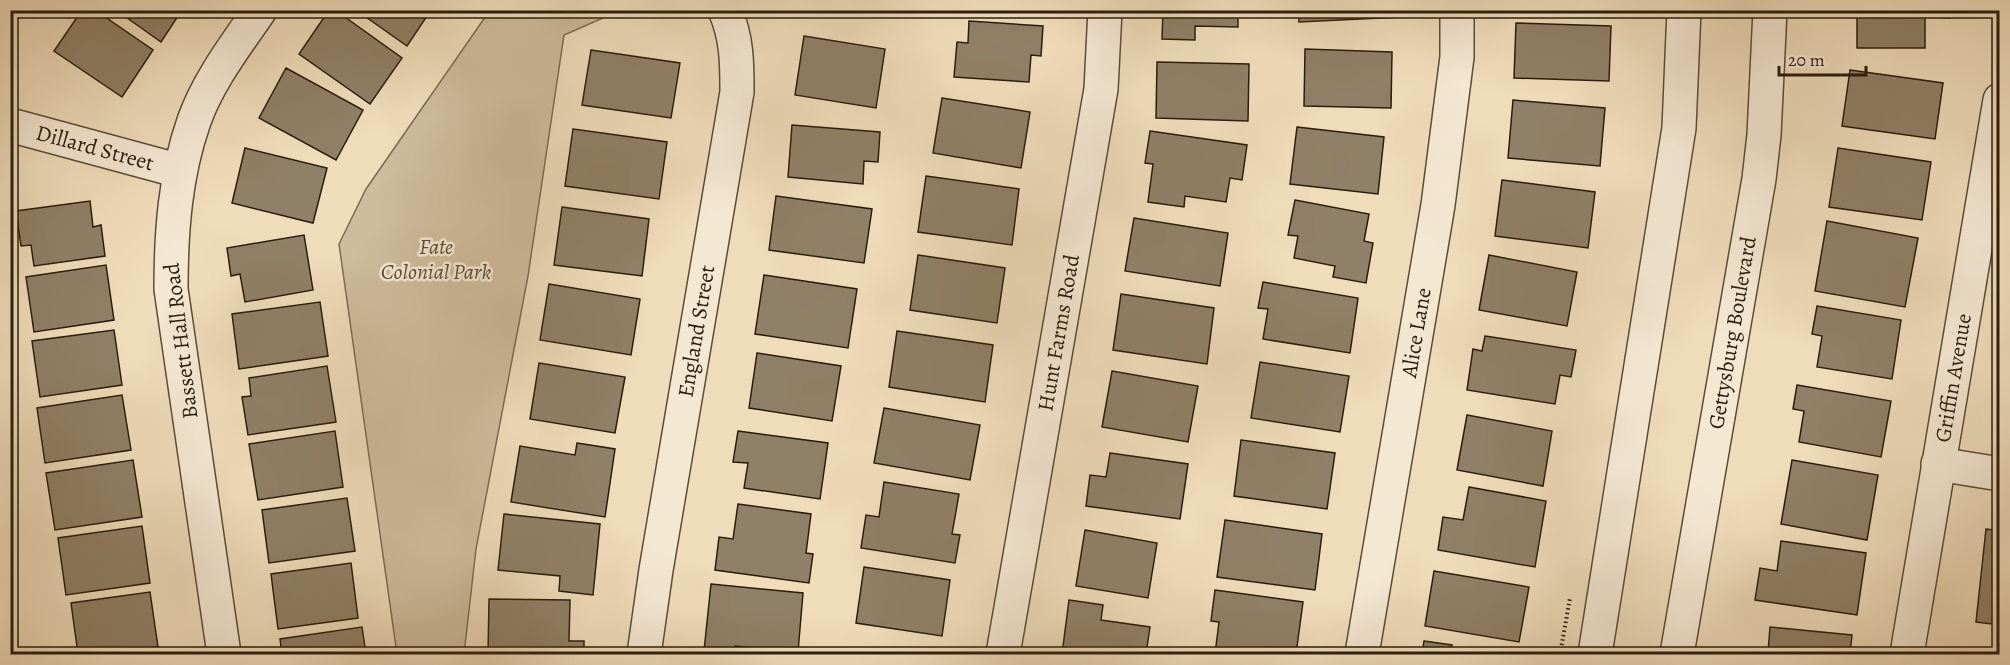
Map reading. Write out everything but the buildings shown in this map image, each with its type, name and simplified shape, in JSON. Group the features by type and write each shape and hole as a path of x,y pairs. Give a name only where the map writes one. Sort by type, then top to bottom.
{"street":[{"name":"Bassett Hall Road","path":"224,654 171,289 171,237 180,171 194,120 215,78 260,10"},
{"name":"England Street","path":"644,654 656,570 737,92 738,56 733,27 725,10"},
{"name":"Hunt Farms Road","path":"1003,654 1101,89 1105,10"},
{"name":"Alice Lane","path":"1362,654 1438,205 1457,57 1457,10"},
{"path":"1595,654 1679,128 1684,10"},
{"name":"Gettysburg Boulevard","path":"1677,654 1759,179 1764,135 1770,10"},
{"name":"Griffin Avenue","path":"1907,654 2000,100"},
{"name":"Dillard Street","path":"10,125 180,171"},
{"path":"1938,464 2000,474"}],"green space":[{"name":"Fate Colonial Park","path":"490,10 619,11 564,35 528,276 476,549 464,654 397,654 339,244 366,189"}]}
